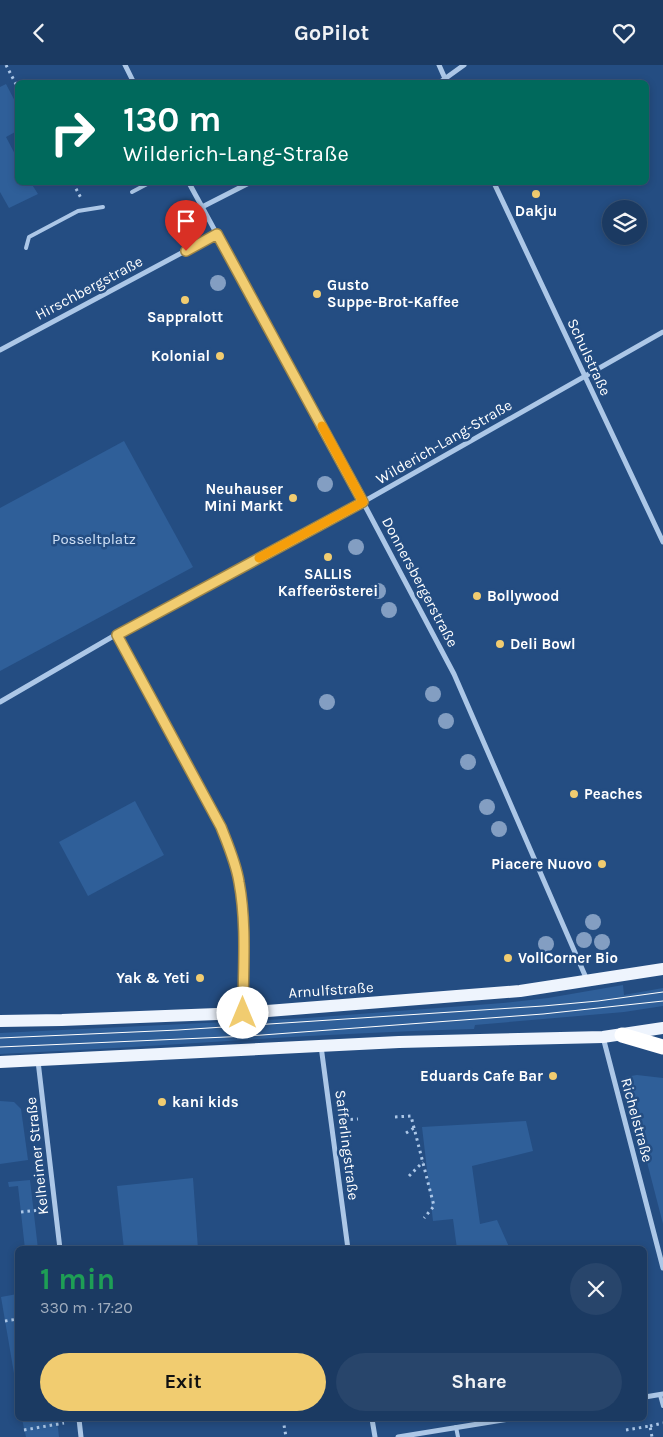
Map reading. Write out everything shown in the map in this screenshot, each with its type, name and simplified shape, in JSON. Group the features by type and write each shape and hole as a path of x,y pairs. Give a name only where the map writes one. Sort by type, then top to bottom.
{"highway":[{"path":"622,1035 663,1047"}],"main road":[{"name":"Arnulfstraße","path":"0,1021 243,1013 526,991 663,969"},
{"path":"0,1062 321,1045 469,1039 603,1037 663,1029"}],"street":[{"path":"125,65 132,80"},
{"path":"439,65 446,80 464,65"},
{"name":"Donnersbergerstraße","path":"190,185 363,502 454,674 587,981"},
{"path":"202,207 245,185"},
{"name":"Schulstraße","path":"495,185 663,543"},
{"name":"Hirschbergstraße","path":"0,350 217,234"},
{"name":"Wilderich-Lang-Straße","path":"0,702 117,635 363,502 663,332"},
{"path":"117,635 221,827 230,852 239,880 243,909 243,1013"},
{"name":"Richelstraße","path":"603,1037 663,1268"},
{"name":"Safferlingstraße","path":"321,1045 348,1246"},
{"name":"Kelheimer Straße","path":"38,1060 60,1246"},
{"path":"647,1397 662,1394"},
{"path":"79,1421 81,1437"},
{"path":"372,1421 375,1437"},
{"path":"398,1437 496,1421"}],"lane":[{"path":"132,192 146,185"},
{"path":"26,249 29,237 78,211 104,207"},
{"path":"662,1394 663,1406"},
{"path":"456,1427 458,1437"}],"path":[{"path":"6,65 15,82"},
{"path":"395,1117 411,1116 434,1206 424,1218"},
{"path":"344,1120 358,1119"},
{"path":"406,1133 414,1128"},
{"path":"409,1176 423,1162"},
{"path":"21,1212 40,1210"},
{"path":"5,1321 15,1319"},
{"path":"283,1421 286,1437"},
{"path":"24,1430 64,1423"},
{"path":"626,1430 650,1427 663,1423"},
{"path":"650,1427 652,1437"}],"green space":[{"path":"6,84 15,101 15,132 6,137 15,154 15,185 32,185 38,194 9,208 0,192 0,87"},
{"name":"Posseltplatz","path":"124,441 193,567 0,671 0,508"},
{"path":"135,801 164,855 88,896 59,842"},
{"path":"623,985 624,995 663,988 663,1006 624,1012 475,1025 474,1029 0,1054 0,1033 307,1018 503,1003 548,998"},
{"path":"637,1075 663,1078 663,1224 625,1077"},
{"path":"0,1101 14,1102 21,1109 28,1160 0,1164"},
{"path":"526,1121 533,1151 472,1166 480,1224 497,1220 509,1246 457,1246 453,1219 433,1221 422,1127"},
{"path":"193,1178 198,1246 124,1246 117,1186"},
{"path":"30,1180 38,1246 25,1246 18,1186 9,1187 8,1182"},
{"path":"15,1295 15,1379 1,1297"},
{"path":"22,1421 57,1421 59,1437 26,1437"}],"tram line":[{"path":"0,1038 178,1030 543,1006 663,992"},
{"path":"0,1047 249,1036 543,1014 663,1001"}],"slow traffic":[{"path":"259,558 363,502 322,426"}],"place":[{"name":"Dakju","path":"536,194"},
{"name":"Gusto Suppe-Brot-Kaffee","path":"317,294"},
{"name":"Sappralott","path":"185,300"},
{"name":"Kolonial","path":"220,356"},
{"name":"Neuhauser Mini Markt","path":"293,498"},
{"name":"SALLIS Kaffeerösterei","path":"328,557"},
{"name":"Bollywood","path":"477,596"},
{"name":"Deli Bowl","path":"500,644"},
{"name":"Peaches","path":"574,794"},
{"name":"Piacere Nuovo","path":"602,864"},
{"name":"VollCorner Bio","path":"508,958"},
{"name":"Yak & Yeti","path":"200,978"},
{"name":"Eduards Cafe Bar","path":"553,1076"},
{"name":"kani kids","path":"162,1102"}],"route":[{"path":"186,251 217,234 363,502 117,635 221,827 230,852 239,880 243,909 243,1013"}]}
